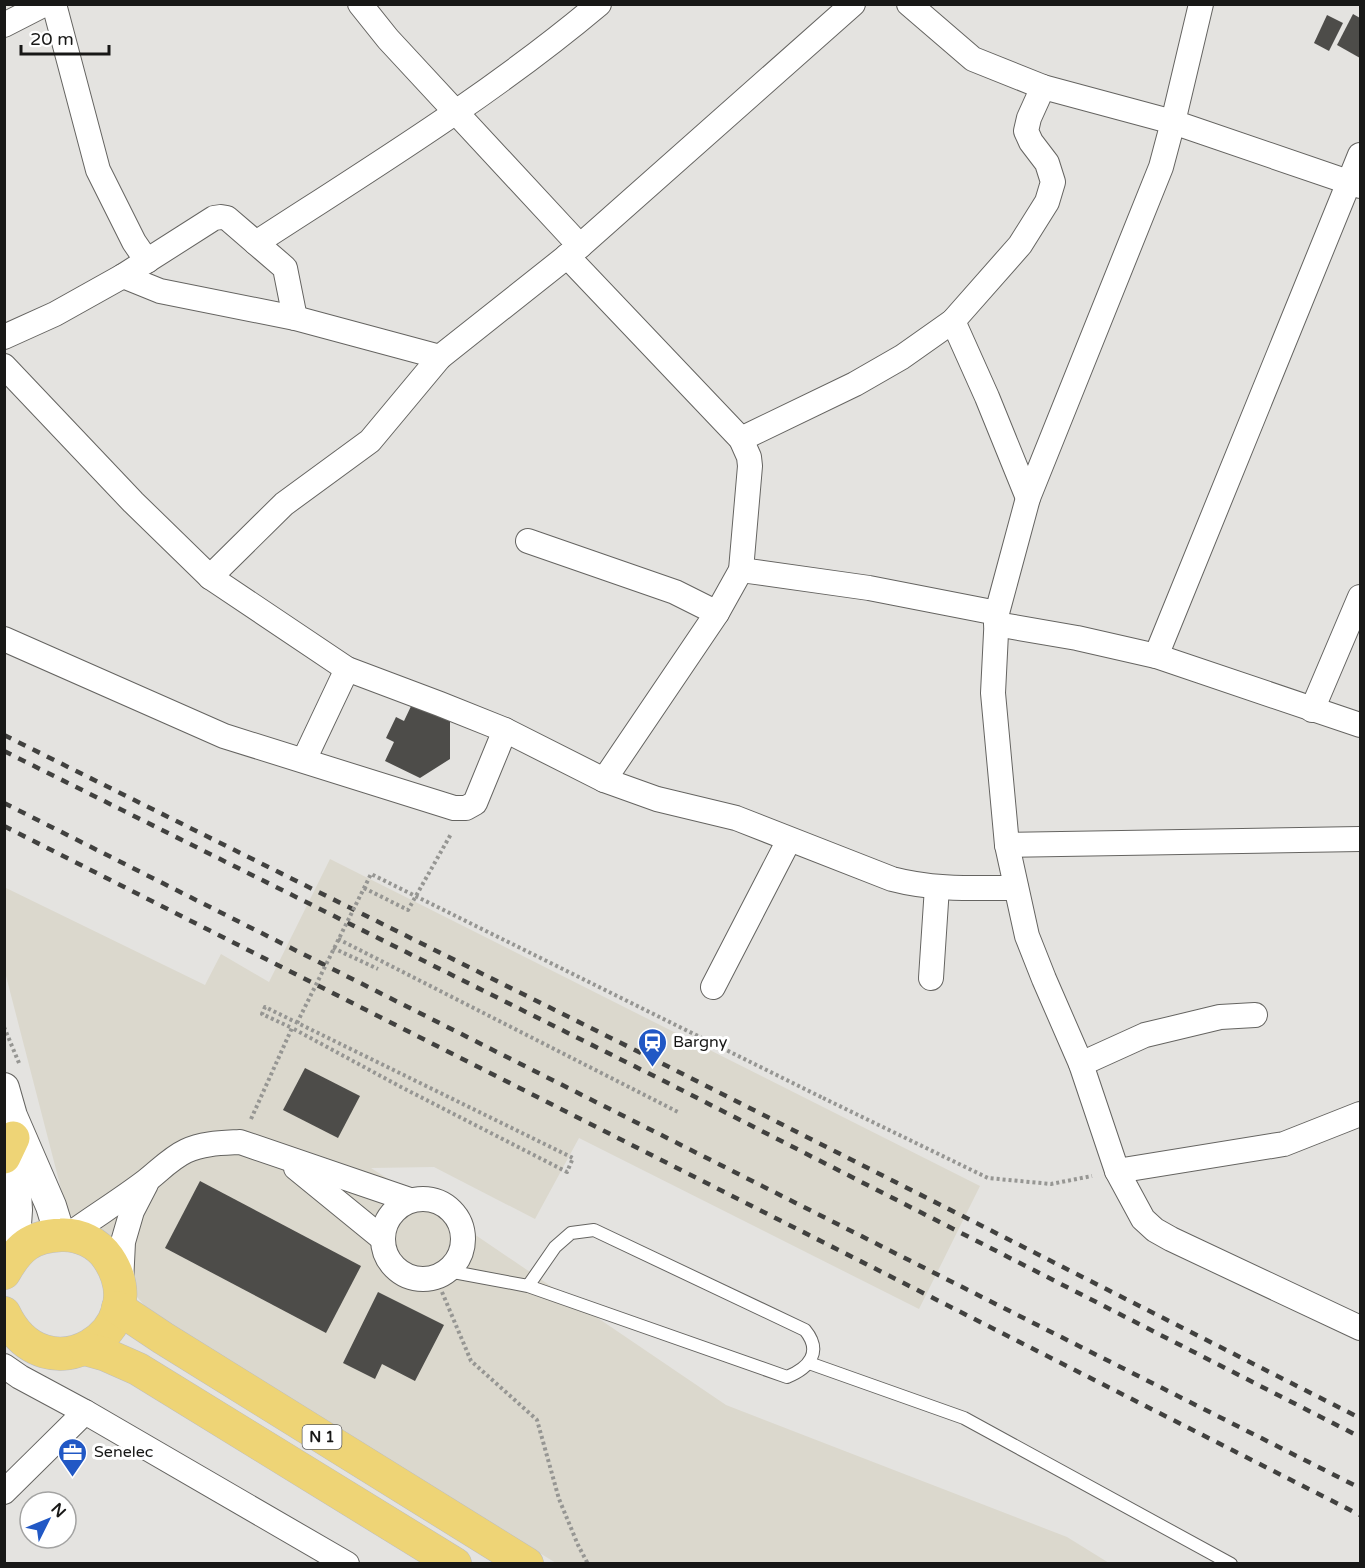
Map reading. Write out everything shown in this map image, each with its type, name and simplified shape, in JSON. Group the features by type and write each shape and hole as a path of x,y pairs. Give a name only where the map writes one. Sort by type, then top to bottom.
{"highway":[{"path":"4,1313 11,1327 22,1340 37,1349 52,1353 68,1354 86,1348 101,1338 113,1323 119,1297 115,1268 105,1253 90,1241 28,1245"},
{"name":"N 1","path":"119,1297 173,1344 527,1563"},
{"name":"N 1","path":"86,1348 138,1369 454,1563"}],"street":[{"path":"4,25 45,4"},
{"path":"54,4 98,170 134,242 147,261"},
{"path":"360,4 573,251 741,439 749,457 741,570 717,613 604,780"},
{"path":"256,243 455,113 598,4"},
{"path":"210,577 284,504 370,441 440,357 573,251 853,4"},
{"path":"909,4 973,59 1043,87 1173,122 1355,183"},
{"path":"1201,4 1161,167 1028,498 997,618 993,693 1007,846 1027,936 1081,1064 1117,1171 1143,1219 1155,1230 1171,1239 1360,1328"},
{"path":"741,439 855,384 902,357 953,321 1020,245 1047,202 1053,182 1047,163 1031,142 1026,131 1029,118 1043,87"},
{"path":"1155,656 1355,183 1360,155"},
{"path":"4,337 54,314 123,276 214,218 221,217 227,218 285,268 295,318"},
{"path":"123,276 160,291 295,318 440,357"},
{"path":"953,321 1028,498"},
{"path":"4,366 133,502 210,577 347,669 505,730 604,780 657,799 736,818 892,879 914,885 937,887 1016,888"},
{"path":"528,541 675,592 717,613"},
{"path":"741,570 869,588 1155,656 1360,725"},
{"path":"1312,710 1360,597"},
{"path":"4,639 224,736 454,808 466,808 475,803 505,730"},
{"path":"304,760 347,669"},
{"path":"713,987 789,840"},
{"path":"1007,846 1127,842 1360,840"},
{"path":"931,978 937,887"},
{"path":"1081,1064 1145,1035 1220,1017 1255,1015"},
{"path":"1117,1171 1284,1144 1360,1114"},
{"path":"8,1125 51,1206 28,1245"},
{"path":"8,1125 16,1210 28,1245"},
{"path":"28,1245 109,1208 186,1151 218,1143 240,1142 410,1200 435,1200 446,1206 461,1225 464,1238 462,1250 456,1262 442,1274 423,1279 410,1277 399,1271 385,1251 383,1239 385,1226 399,1206 410,1200"},
{"path":"285,1158 383,1239"},
{"path":"119,1297 123,1242 132,1211 148,1180"},
{"path":"4,1366 347,1563"},
{"path":"4,1492 85,1412"}],"lane":[{"path":"442,1274 528,1286 787,1377 798,1373 809,1363 814,1349 812,1339 805,1330 594,1230 571,1233 555,1247 528,1286"},
{"path":"809,1363 964,1418 1231,1563"}],"path":[{"path":"364,888 408,910 466,808"},
{"path":"297,1023 371,874 988,1178 1051,1184 1117,1171"},
{"path":"338,939 678,1112"},
{"path":"333,948 378,969"},
{"path":"265,1007 297,1023 573,1158 567,1172 262,1014 265,1007"},
{"path":"240,1142 292,1028"},
{"path":"442,1274 471,1361 537,1420 560,1499 578,1545 588,1563"}],"shaded area":[{"path":"330,859 980,1186 919,1309 579,1138 535,1219 434,1167 371,1168 474,1234 726,1405 1067,1537 1109,1563 556,1563 154,1317 127,1285 115,1256 67,1212 5,972 4,887 205,985 221,954 269,982"}],"building":[{"path":"1353,14 1360,18 1360,58 1337,45"},
{"path":"1327,15 1343,23 1329,51 1314,43"},
{"path":"413,702 450,720 450,759 420,778 385,761 394,742 386,738 396,717 404,721"},
{"path":"305,1068 360,1096 338,1138 283,1110"},
{"path":"200,1181 361,1266 326,1333 165,1248"},
{"path":"378,1292 444,1325 415,1381 382,1364 375,1379 343,1363"}],"railway":[{"path":"4,735 671,1068 1360,1418"},
{"path":"4,751 664,1081 1360,1437"},
{"path":"4,803 1360,1488"},
{"path":"4,826 1360,1515"}],"place":[{"name":"Bargny","path":"652,1068"},
{"name":"Senelec","path":"73,1478"}]}
